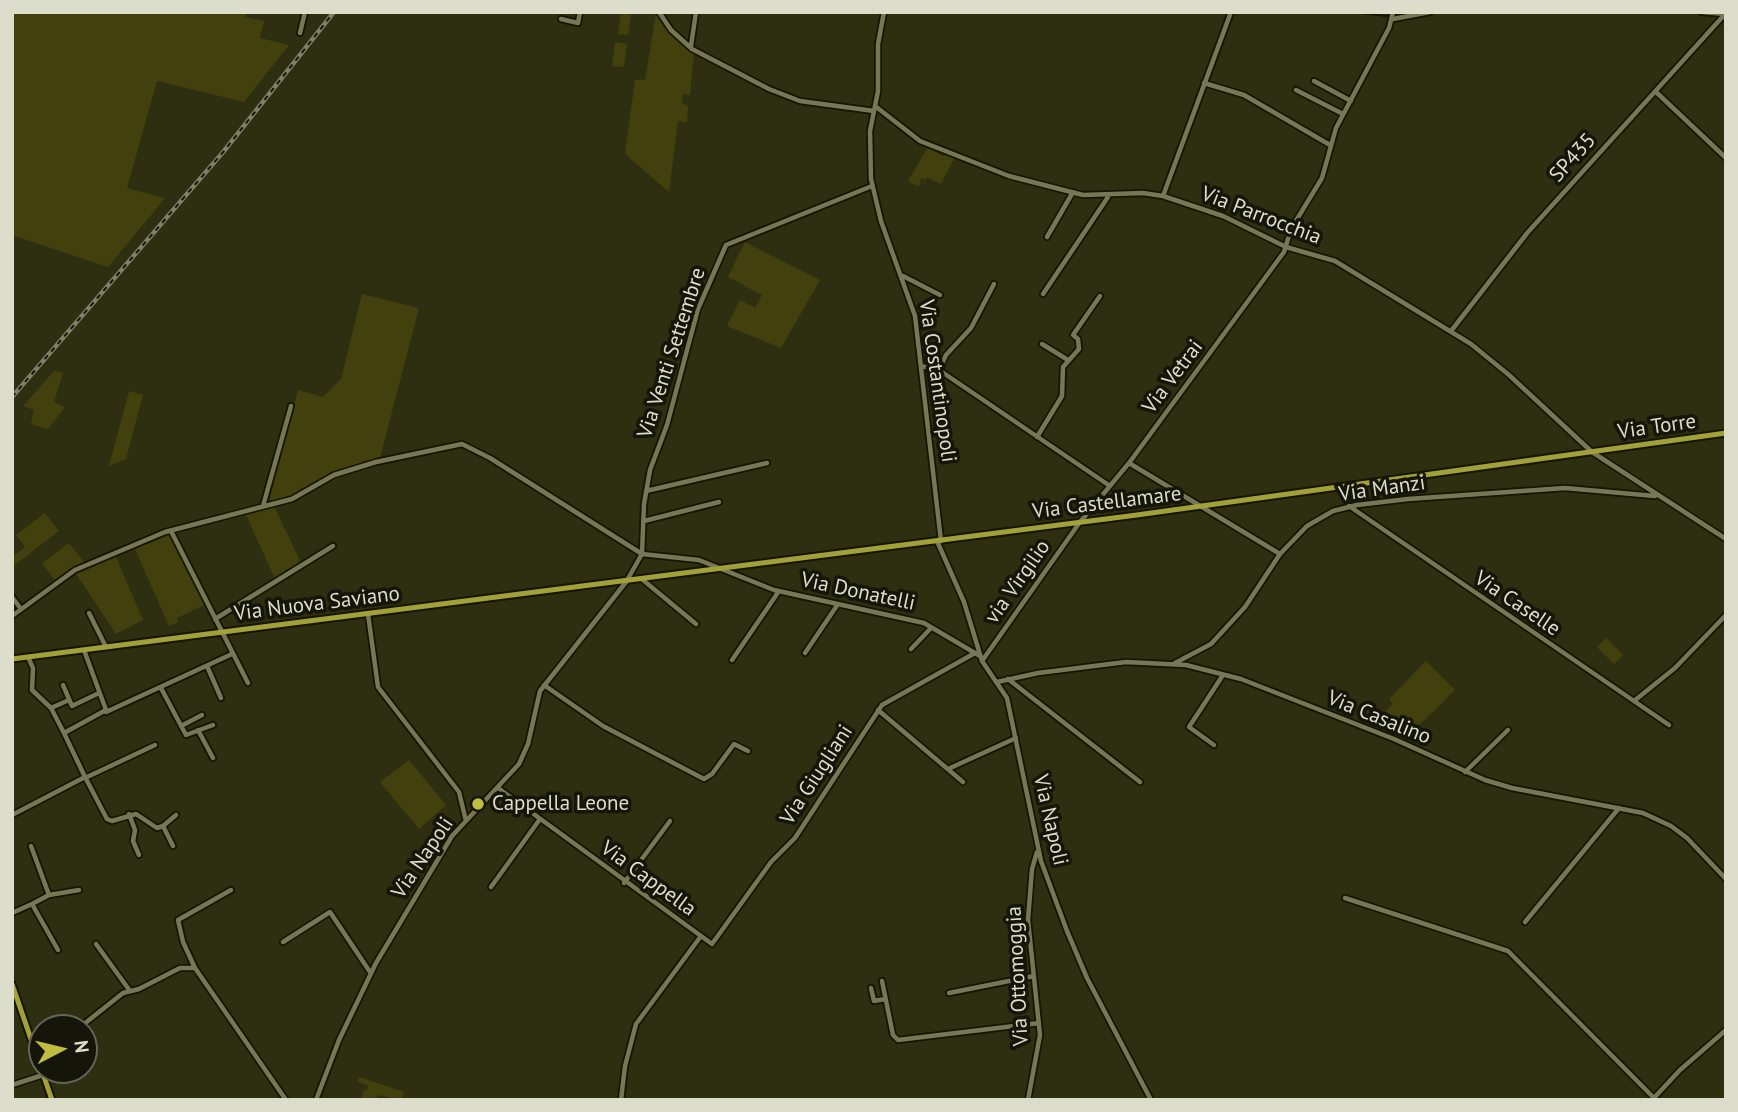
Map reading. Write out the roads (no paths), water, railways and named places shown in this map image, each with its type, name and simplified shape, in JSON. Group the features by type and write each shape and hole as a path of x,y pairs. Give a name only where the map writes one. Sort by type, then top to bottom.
{"main road":[{"name":"Via Torre","path":"1592,452 1726,433"},
{"name":"Via Castellamare","path":"626,582 1201,507 1592,452"},
{"name":"Via Nuova Saviano","path":"12,659 626,582"},
{"path":"13,987 28,1027"}],"street":[{"path":"300,33 305,12"},
{"path":"561,19 578,23 580,12"},
{"path":"659,12 671,30 691,47 758,83 800,101 874,109"},
{"path":"691,47 696,12"},
{"name":"Via Costantinopoli","path":"884,12 878,44 870,131 873,186 881,221 915,316 939,541"},
{"path":"1163,196 1231,12"},
{"path":"1393,15 1430,12"},
{"path":"1702,12 1726,14"},
{"name":"SP435","path":"1451,331 1528,232 1726,14"},
{"name":"Via Vetrai","path":"1080,522 1129,463 1286,247 1292,229 1322,178 1330,145 1343,114 1393,15"},
{"path":"1314,80 1351,101"},
{"path":"1205,83 1244,95 1330,145"},
{"path":"1296,90 1343,114"},
{"path":"1656,92 1726,158"},
{"name":"Via Parrocchia","path":"874,109 928,145 1009,176 1073,192 1108,196 1143,193 1163,196 1223,216 1286,247 1335,261 1451,331 1509,374 1592,452 1726,539"},
{"name":"Via Venti Settembre","path":"626,582 642,554 646,491 689,337 726,244 873,186"},
{"path":"1047,237 1073,192"},
{"path":"1043,294 1108,196"},
{"path":"902,276 940,295"},
{"path":"939,370 946,355 971,328 994,284"},
{"path":"1037,437 1062,396 1063,367 1079,349 1078,339 1073,335 1100,296"},
{"path":"1042,344 1068,360"},
{"path":"921,366 939,370 1110,486"},
{"path":"263,507 291,407"},
{"path":"12,616 75,570 171,530 292,499 334,475 383,460 462,444 490,458 642,554"},
{"path":"646,491 767,463"},
{"path":"1129,463 1280,554"},
{"name":"Via Manzi","path":"1174,664 1211,644 1245,607 1280,554 1307,526 1349,506 1565,488 1659,496"},
{"path":"644,521 719,502"},
{"name":"Via Caselle","path":"1349,506 1669,725"},
{"name":"via Virgilio","path":"979,656 1080,522"},
{"path":"171,530 248,683"},
{"name":"Via Napoli","path":"939,541 964,602 979,656 1008,702 1038,851 1080,963 1151,1100"},
{"path":"215,619 333,546"},
{"name":"Via Donatelli","path":"642,554 699,561 779,591 931,628 979,656"},
{"path":"643,580 696,624"},
{"name":"Via Napoli","path":"316,1100 339,1040 371,973 452,836 498,788 524,755 537,699 544,685 626,582"},
{"path":"732,660 779,591"},
{"path":"12,597 21,609"},
{"path":"804,653 838,604"},
{"path":"89,613 106,647"},
{"path":"368,614 377,687 459,792 466,821"},
{"path":"1634,701 1689,655 1726,615"},
{"path":"911,649 931,628"},
{"path":"84,650 106,712"},
{"path":"64,733 232,654"},
{"name":"Via Giugliani","path":"712,944 771,862 795,838 878,710 979,656"},
{"path":"28,657 33,668 32,690 51,708 107,819 112,821 129,814 139,815 157,828 176,815"},
{"name":"Via Casalino","path":"997,682 1111,663 1174,664 1223,674 1394,739 1465,772 1513,788 1620,807 1671,826 1700,850 1726,879"},
{"path":"207,666 221,698"},
{"path":"1214,745 1189,727 1223,674"},
{"path":"1008,679 1140,782"},
{"path":"63,685 72,706 99,693"},
{"path":"544,685 603,726 704,779 712,774 734,744 748,751"},
{"path":"161,688 186,735 213,725"},
{"path":"51,708 69,700"},
{"path":"878,710 963,782"},
{"path":"181,726 202,715"},
{"path":"198,730 213,758"},
{"path":"1465,772 1507,730"},
{"path":"948,769 1016,738"},
{"path":"12,815 155,745"},
{"name":"Via Cappella","path":"498,788 624,883 712,944"},
{"path":"1525,922 1620,807"},
{"path":"129,814 135,830 133,841 139,855"},
{"path":"492,887 540,819"},
{"path":"624,883 670,821"},
{"path":"163,826 173,846"},
{"path":"31,846 49,895"},
{"name":"Via Ottomoggia","path":"1028,1100 1039,1048 1039,1023 1028,920 1032,869 1038,851"},
{"path":"12,913 49,895 79,890"},
{"path":"231,890 199,906 201,910 178,920 183,942 195,968 286,1100"},
{"path":"1345,898 1508,951 1653,1099 1679,1070 1726,1030"},
{"path":"32,904 58,950"},
{"path":"283,942 330,912 371,973"},
{"path":"621,1100 625,1066 636,1024 701,936"},
{"path":"96,944 130,991"},
{"path":"96,1014 116,997 173,970 195,968"},
{"path":"949,993 1034,976"},
{"path":"882,981 893,1035 898,1040 1039,1023"},
{"path":"871,988 874,1001 886,999"}],"waterway":[{"path":"1353,12 1386,16 1410,12"}],"railway":[{"path":"12,397 224,151 334,12"}],"place":[{"name":"Cappella Leone","path":"478,804"}]}
